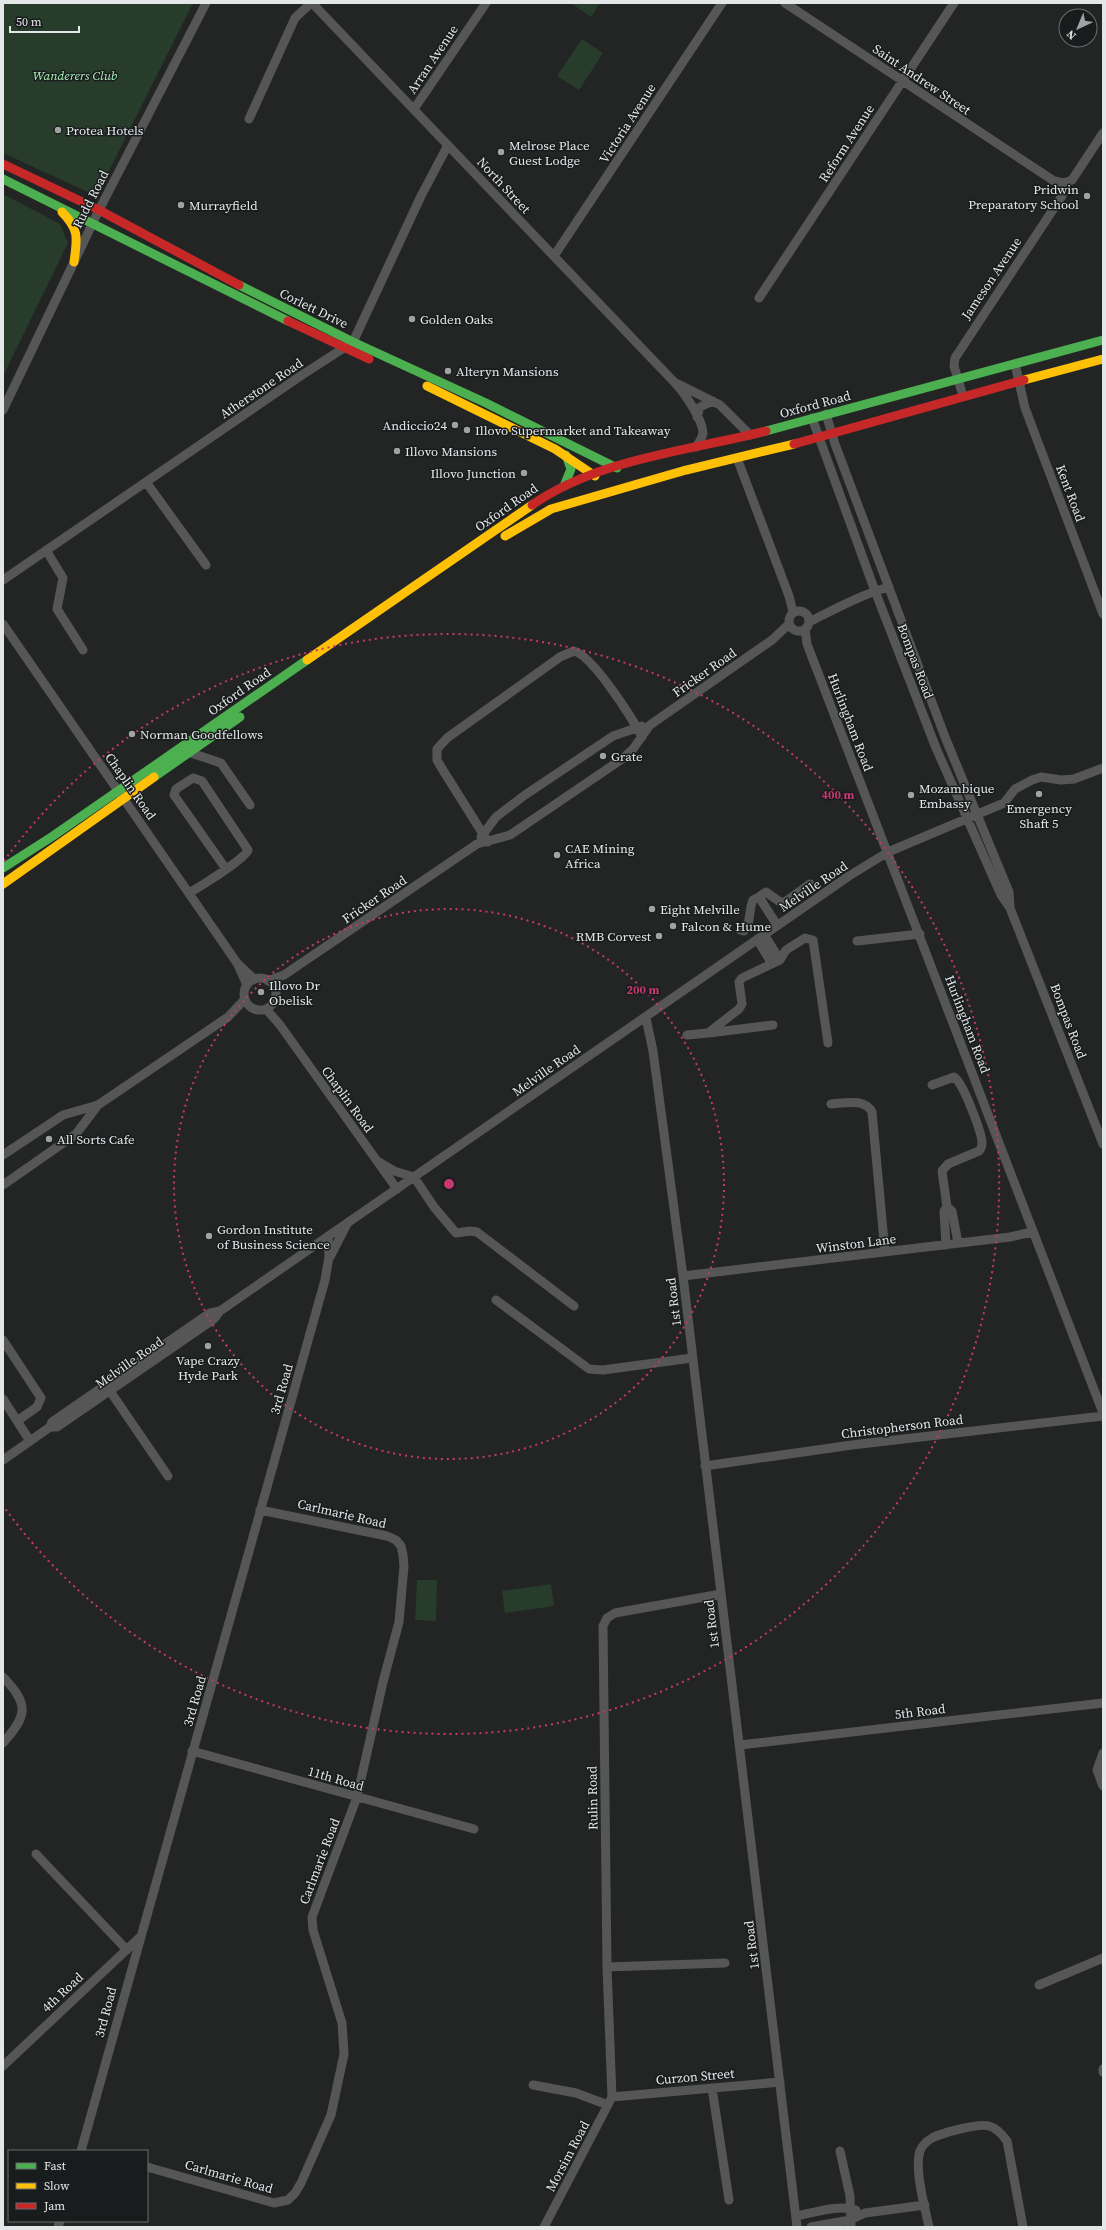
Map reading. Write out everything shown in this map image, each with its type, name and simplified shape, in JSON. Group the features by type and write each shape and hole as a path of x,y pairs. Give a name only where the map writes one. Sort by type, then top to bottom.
{"main road":[{"name":"Corlett Drive","path":"3,164 99,210 260,296 353,342 486,403 617,468"},
{"name":"Corlett Drive","path":"3,179 343,348 470,406 566,455 610,484 628,486"},
{"path":"48,201 70,219 77,230 78,235 74,262"},
{"name":"Oxford Road","path":"3,868 53,836 538,501 564,486 617,468 696,447 750,435 1103,340"},
{"name":"Oxford Road","path":"437,582 507,534 543,512 628,486 831,435 1019,380 1103,359"},
{"path":"991,371 996,387"},
{"path":"933,386 937,403"},
{"path":"564,486 571,469 566,455"},
{"name":"Oxford Road","path":"3,884 335,652"}],"street":[{"name":"Rudd Road","path":"3,410 99,210 206,3"},
{"name":"North Street","path":"312,3 676,384 697,417 703,433 696,447"},
{"path":"249,120 295,18 312,3"},
{"name":"Arran Avenue","path":"414,109 486,3"},
{"name":"Victoria Avenue","path":"554,256 722,3"},
{"name":"Saint Andrew Street","path":"785,3 1044,175 1060,183 1072,180 1103,134"},
{"name":"Reform Avenue","path":"759,298 954,3"},
{"path":"353,342 421,196 448,145"},
{"name":"Jameson Avenue","path":"963,396 957,379 954,361 957,353 1062,196"},
{"name":"Atherstone Road","path":"3,580 353,342"},
{"name":"Kent Road","path":"1015,364 1025,408 1103,614"},
{"name":"North Street","path":"676,384 713,401 729,413 750,435"},
{"path":"697,417 700,407 713,401"},
{"name":"Bompas Road","path":"826,414 831,435 945,737 1008,892 1010,908"},
{"name":"Bompas Road","path":"812,418 818,438 875,591 966,819 1001,894 1010,908 1103,1144"},
{"name":"Hurlingham Road","path":"737,458 1103,1415"},
{"path":"146,482 206,565"},
{"path":"46,550 63,578 57,605 58,613 83,650"},
{"name":"Fricker Road","path":"485,838 510,836 622,758 633,749 650,725 772,640 777,640 799,621 875,591 889,587"},
{"name":"Chaplin Road","path":"3,624 251,982"},
{"path":"485,838 441,768 437,760 437,749 447,738 560,657 574,651 584,656 611,689 637,727 642,737"},
{"name":"Fricker Road","path":"268,980 284,975 477,844 485,838 496,817 525,795 613,736 637,727 650,725"},
{"path":"191,753 220,763 250,805"},
{"name":"Melville Road","path":"50,1427 57,1427 110,1391 214,1319 220,1311 328,1236 646,1018 777,925 888,852 1004,803 1015,789 1032,780 1041,777 1061,780 1074,779 1103,768"},
{"path":"190,893 226,869 245,855 247,847 202,781 193,778 176,789 174,795 226,869"},
{"path":"740,930 744,931 748,926 751,917 750,908 753,900 766,892 780,902 785,902 810,884"},
{"path":"759,897 777,925"},
{"path":"857,941 920,934"},
{"path":"760,937 776,962"},
{"path":"708,1033 739,1009 742,1004 739,982 742,978 776,962 786,950 805,938 813,940 828,1043"},
{"name":"Fricker Road","path":"275,988 284,975"},
{"path":"3,1185 76,1134 98,1105 228,1016 235,1016 247,1002 251,982 268,980 275,988 276,994 269,1007 255,1009 247,1002"},
{"name":"Chaplin Road","path":"269,1007 280,1019 280,1025 397,1189"},
{"name":"1st Road","path":"646,1018 653,1052 683,1276 797,2227"},
{"path":"687,1035 773,1025"},
{"path":"932,1085 954,1077 957,1078 964,1090 982,1142 979,1151 948,1164 944,1168 942,1182 947,1207 952,1211 958,1244"},
{"path":"831,1104 862,1103 870,1107 872,1112 885,1252"},
{"path":"3,1155 63,1115 98,1105"},
{"path":"377,1161 394,1171 414,1177 434,1207 456,1233 477,1232 574,1306"},
{"path":"946,1245 944,1211 947,1207"},
{"name":"3rd Road","path":"84,2150 139,1938 325,1280 330,1257 348,1223"},
{"name":"Winston Lane","path":"683,1276 958,1244 1032,1232"},
{"name":"3rd Road","path":"328,1236 330,1257"},
{"path":"496,1300 586,1367 593,1370 692,1358"},
{"name":"Melville Road","path":"3,1460 50,1427 52,1422 126,1370 210,1313 220,1311"},
{"path":"3,1340 41,1398 37,1407 17,1421"},
{"path":"110,1391 168,1476"},
{"path":"3,1399 30,1441"},
{"name":"Christopherson Road","path":"705,1466 860,1444 1103,1415"},
{"name":"Carlmarie Road","path":"148,2167 274,2203 288,2200 295,2193 301,2183 331,2115 344,2054 342,2023 313,1930 312,1917 357,1797 383,1682 400,1622 404,1566 401,1546 396,1540 387,1536 260,1510"},
{"name":"Rulin Road","path":"612,2097 607,1967 603,1626 608,1618 615,1613 721,1594"},
{"path":"3,1677 20,1697 23,1712 18,1725 3,1743"},
{"name":"5th Road","path":"740,1745 1103,1703"},
{"name":"11th Road","path":"192,1751 474,1829"},
{"path":"1103,1753 1098,1770 1103,1786"},
{"path":"36,1854 127,1950"},
{"name":"4th Road","path":"3,2066 139,1938"},
{"path":"1039,1985 1103,1958"},
{"path":"607,1967 725,1963"},
{"name":"Curzon Street","path":"612,2097 780,2082"},
{"path":"533,2085 576,2093 608,2106"},
{"path":"712,2088 729,2200"},
{"name":"Morsim Road","path":"544,2227 612,2097"},
{"path":"929,2227 919,2169 919,2153 926,2142 937,2136 980,2125 988,2126 1002,2134 1007,2141 1023,2227"},
{"path":"840,2151 848,2188 850,2224"},
{"path":"796,2216 850,2208 865,2213 925,2205"},
{"path":"811,2227 850,2224 865,2213"}],"green space":[{"name":"Wanderers Club","path":"3,3 193,3 100,189 90,193 3,153"},
{"path":"571,3 600,3 591,17"},
{"path":"582,39 603,53 579,90 557,76"},
{"path":"3,194 60,224 68,243 3,376"},
{"path":"417,1580 437,1580 436,1621 415,1620"},
{"path":"551,1584 554,1606 505,1613 502,1591"}],"traffic: fast":[{"path":"3,179 288,321"},
{"path":"239,285 353,342 486,403 617,468"},
{"path":"766,431 1103,340"},
{"path":"564,486 571,469 566,455"},
{"path":"3,868 53,836 307,660"},
{"path":"154,777 240,717"}],"traffic: slow":[{"path":"62,212 72,224 76,235 74,262"},
{"path":"1024,380 1103,359"},
{"path":"427,386 555,449 595,476"},
{"path":"505,536 551,509 686,470 794,444"},
{"path":"307,660 532,505"},
{"path":"3,884 154,777"}],"traffic: jam":[{"path":"3,164 99,210 239,285"},
{"path":"288,321 369,359"},
{"path":"794,444 1024,380"},
{"path":"532,505 558,489 586,476 616,466 766,431"}],"place":[{"name":"Protea Hotels","path":"58,130"},
{"name":"Melrose Place Guest Lodge","path":"501,152"},
{"name":"Pridwin Preparatory School","path":"1087,196"},
{"name":"Murrayfield","path":"181,205"},
{"name":"Golden Oaks","path":"412,319"},
{"name":"Alteryn Mansions","path":"448,371"},
{"name":"Andiccio24","path":"455,425"},
{"name":"Illovo Supermarket and Takeaway","path":"467,430"},
{"name":"Illovo Mansions","path":"397,451"},
{"name":"Illovo Junction","path":"524,473"},
{"name":"Norman Goodfellows","path":"132,734"},
{"name":"Grate","path":"603,756"},
{"name":"Emergency Shaft 5","path":"1039,794"},
{"name":"Mozambique Embassy","path":"911,795"},
{"name":"CAE Mining Africa","path":"557,855"},
{"name":"Eight Melville","path":"652,909"},
{"name":"Falcon & Hume","path":"673,926"},
{"name":"RMB Corvest","path":"659,936"},
{"name":"Illovo Dr Obelisk","path":"261,992"},
{"name":"All Sorts Cafe","path":"49,1139"},
{"name":"Gordon Institute of Business Science","path":"209,1236"},
{"name":"Vape Crazy Hyde Park","path":"208,1346"}]}
